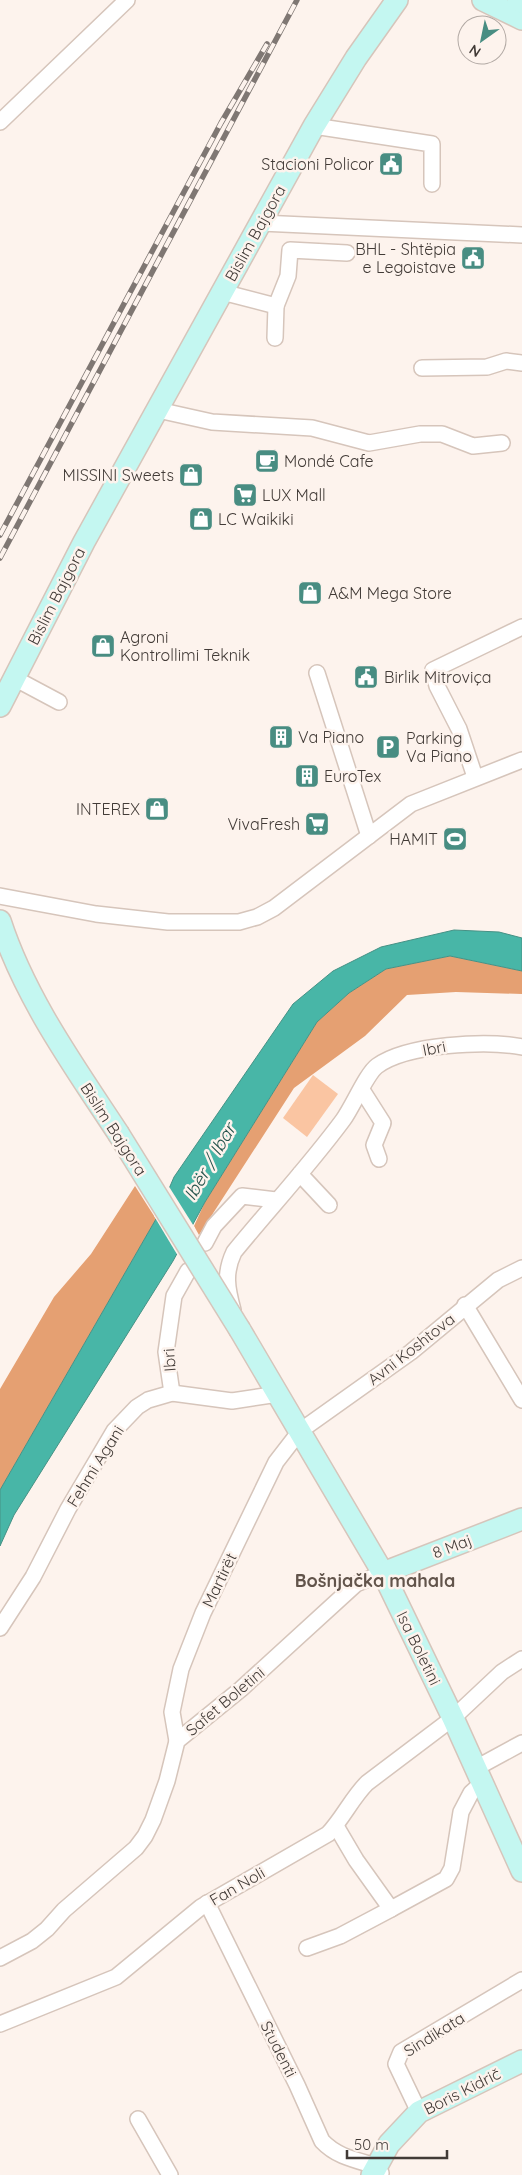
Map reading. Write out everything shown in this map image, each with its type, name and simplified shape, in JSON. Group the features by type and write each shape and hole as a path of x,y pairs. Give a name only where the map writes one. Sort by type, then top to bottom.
{"main road":[{"name":"Bislim Bajgora","path":"356,58 367,25 380,0"},
{"name":"Bislim Bajgora","path":"0,706 84,542 314,126 356,58 397,0"},
{"path":"483,0 522,19"},
{"path":"518,0 522,2"},
{"name":"Bislim Bajgora","path":"0,921 40,1010 240,1330"},
{"name":"Isa Boletini","path":"240,1330 383,1573 453,1718 522,1871"},
{"name":"8 Maj","path":"383,1573 522,1519"},
{"name":"Boris Kidrič","path":"376,2172 389,2144 418,2112 522,2061"}],"street":[{"path":"0,122 127,0"},
{"path":"314,126 432,144 432,184"},
{"path":"261,223 522,235"},
{"path":"276,338 276,306 288,276 290,250 347,254"},
{"path":"222,292 276,306"},
{"path":"422,368 487,367 506,362 522,363"},
{"path":"158,410 212,422 312,428 369,443 420,434 442,434 473,446 502,443"},
{"path":"475,777 459,729 437,686 433,670 522,627"},
{"path":"317,673 369,836"},
{"path":"14,678 59,702"},
{"path":"0,896 128,919 206,924 239,922 257,917 274,908 411,804 475,777 522,760"},
{"name":"Ibri","path":"240,1330 228,1289 228,1266 234,1252 276,1200 300,1174 342,1120 378,1066 426,1049 454,1044 522,1047"},
{"path":"362,1090 383,1123 374,1146 379,1159"},
{"path":"300,1174 330,1205"},
{"path":"204,1243 214,1226 242,1196 276,1200"},
{"name":"Avni Koshtova","path":"300,1431 411,1352 465,1305 498,1280 522,1268"},
{"name":"Ibri","path":"172,1393 166,1352 174,1296 188,1271"},
{"path":"465,1305 522,1400"},
{"name":"Fehmi Agani","path":"0,1628 34,1577 68,1509 114,1431 137,1407 148,1400 172,1393 232,1401 278,1394"},
{"name":"Martirët","path":"177,1741 173,1722 173,1703 184,1660 203,1612 276,1462 300,1431"},
{"name":"Safet Boletini","path":"0,1958 26,1945 48,1929 64,1910 136,1848 153,1820 167,1781 177,1741 241,1689 356,1584 383,1573"},
{"name":"Fan Noli","path":"0,2024 116,1977 207,1903 328,1834 336,1826 366,1783 453,1718 502,1672 522,1658"},
{"path":"307,1948 340,1936 446,1879 452,1868 461,1812 479,1776 522,1744"},
{"path":"336,1826 356,1860 391,1909"},
{"name":"Studenti","path":"207,1903 297,2085 322,2141 328,2148 376,2172"},
{"name":"Sindikata","path":"418,2112 396,2064 401,2052 522,1980"},
{"path":"138,2119 170,2175"}],"shaded area":[{"path":"450,956 522,971 522,994 456,992 407,995 365,1036 294,1088 199,1235 194,1226 205,1202 317,1022 349,993 386,969"},
{"path":"313,1075 338,1094 307,1137 283,1118"},
{"path":"135,1186 156,1219 0,1490 0,1389 54,1297 91,1254"}],"water":[{"name":"Ibër / Ibar","path":"454,930 499,932 522,938 522,971 450,956 386,969 349,993 317,1022 205,1202 173,1261 14,1515 0,1546 0,1490 156,1219 174,1177 293,1004 333,971 381,947"}],"pier":[{"path":"168,1185 195,1228 178,1256 154,1216"}],"railway":[{"path":"0,558 297,0"},
{"path":"0,535 221,123 267,44"}],"place":[{"name":"Stacioni Policor","path":"391,164"},
{"name":"BHL - Shtëpia e Legoistave","path":"473,258"},
{"name":"Mondé Cafe","path":"267,461"},
{"name":"MISSINI Sweets","path":"191,475"},
{"name":"LUX Mall","path":"245,495"},
{"name":"LC Waikiki","path":"201,519"},
{"name":"A&M Mega Store","path":"310,593"},
{"name":"Agroni Kontrollimi Teknik","path":"103,646"},
{"name":"Birlik Mitroviça","path":"366,677"},
{"name":"Va Piano","path":"281,737"},
{"name":"Parking Va Piano","path":"388,747"},
{"name":"EuroTex","path":"307,776"},
{"name":"INTEREX","path":"157,809"},
{"name":"VivaFresh","path":"317,824"},
{"name":"HAMIT","path":"455,839"}],"district":[{"name":"Bošnjačka mahala","path":"375,1581"}]}
